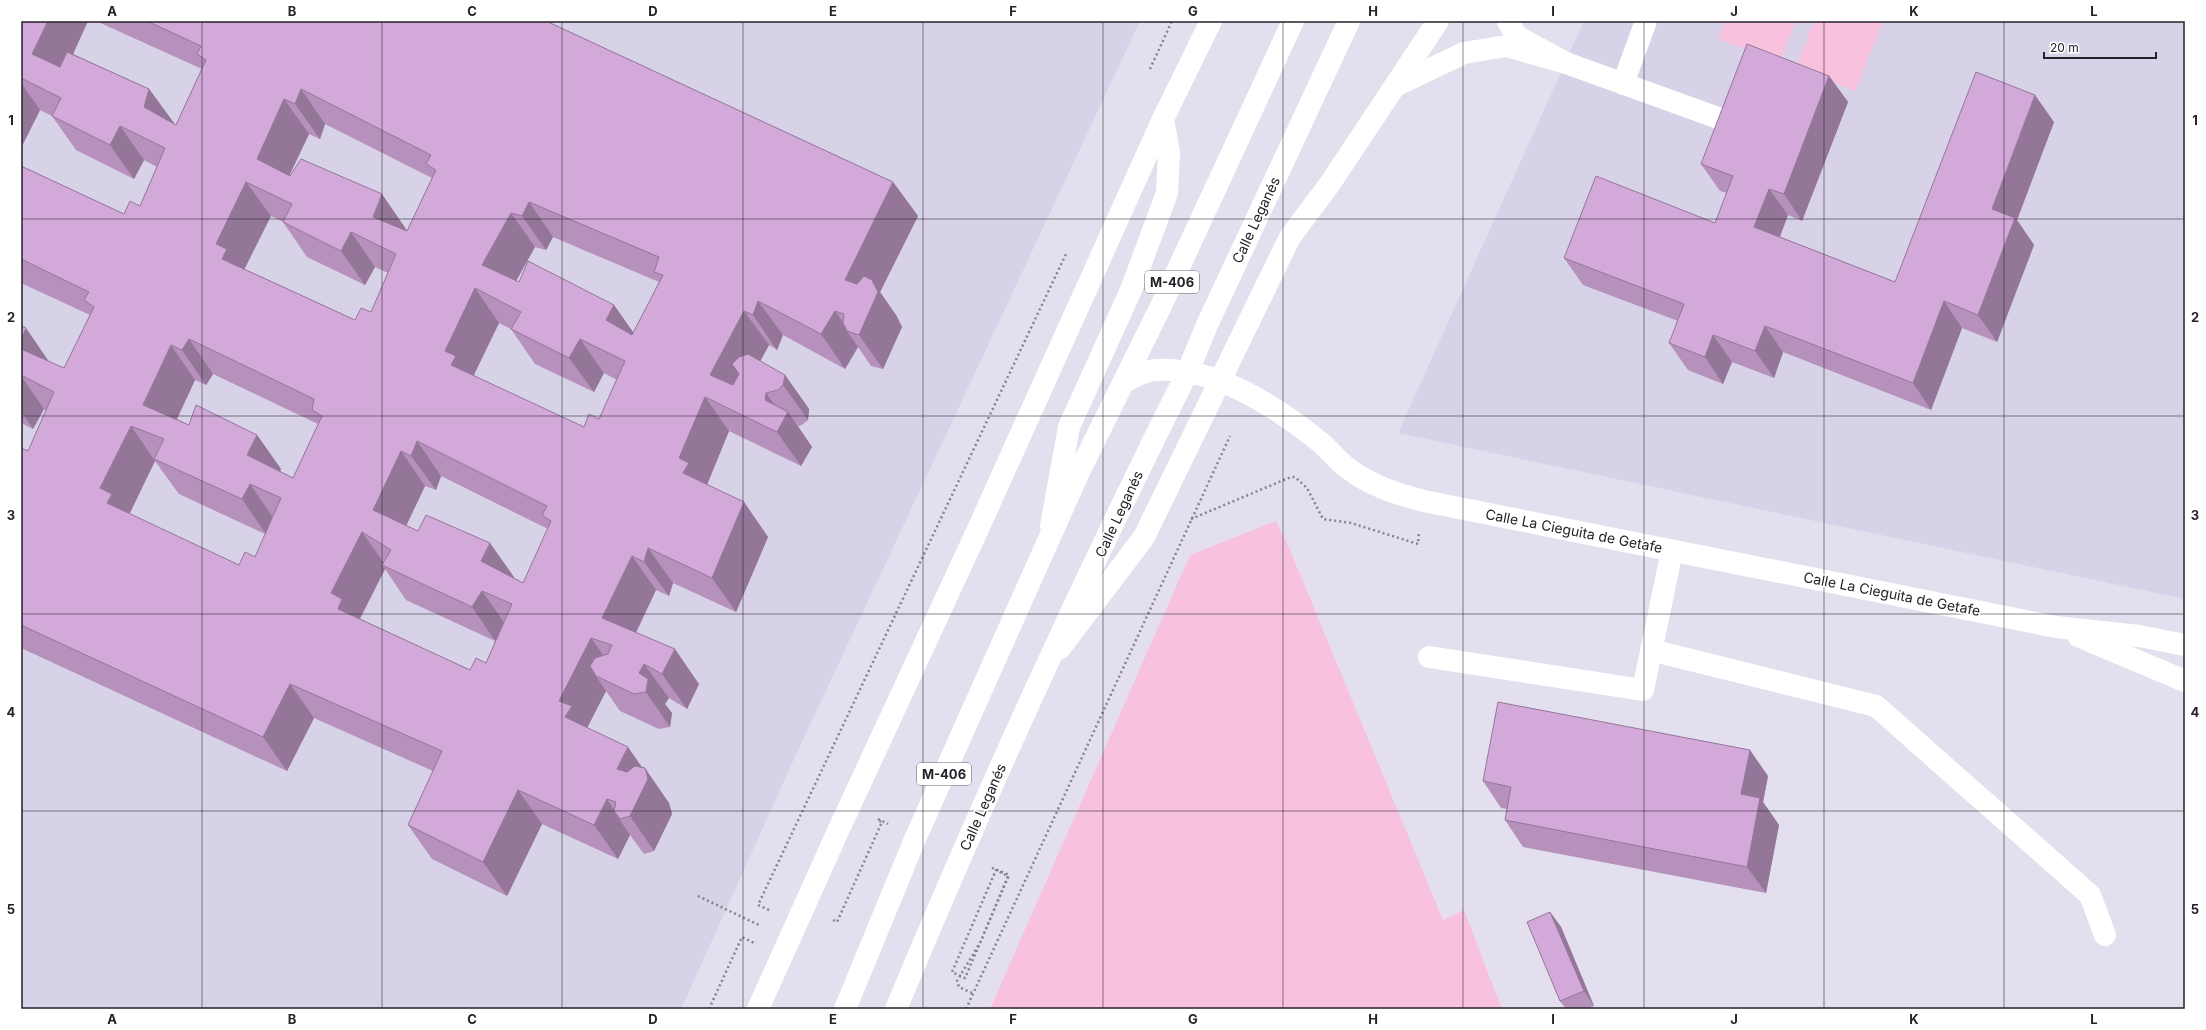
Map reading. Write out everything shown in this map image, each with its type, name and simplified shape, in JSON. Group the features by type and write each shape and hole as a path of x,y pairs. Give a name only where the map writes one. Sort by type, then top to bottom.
{"main road":[{"path":"758,1009 839,829 981,522 1163,119 1211,21"},
{"name":"M-406","path":"845,1009 915,839 1078,474 1125,381 1293,21"},
{"name":"Calle Leganés","path":"896,1009 985,800 1188,371 1207,324 1349,21"},
{"path":"1049,662 1144,537 1290,237 1329,185 1438,21"},
{"path":"1508,21 1516,36 1566,64"},
{"path":"1622,84 1646,21"},
{"path":"1396,86 1464,53 1506,46 1566,64 1721,119"},
{"path":"1049,541 1069,427 1131,290 1167,193 1169,153 1163,119"},
{"name":"Calle La Cieguita de Getafe","path":"1125,381 1154,370 1188,371 1238,389 1276,410 1321,443 1348,469 1385,490 1424,502 2056,627 2139,636 2185,645"},
{"path":"1429,657 1643,690 1672,551"},
{"name":"Calle La Cieguita de Getafe","path":"2056,627 2185,681"},
{"path":"1651,650 1876,706 2090,895 2105,935"}],"path":[{"path":"1150,70 1172,21"},
{"path":"770,911 758,905 1067,250"},
{"path":"966,1009 972,993 1233,430"},
{"path":"952,972 996,870 1008,876 981,941 960,974 957,985 972,993"},
{"path":"698,896 762,926"},
{"path":"709,1009 742,937 755,943"}],"shaded area":[{"path":"21,21 1140,21 800,746 681,1009 21,1009"},
{"path":"1584,21 2185,21 2185,599 1398,433"},
{"path":"1725,21 1796,21 1780,62 1718,39"},
{"path":"1814,21 1883,21 1855,91 1796,67"},
{"path":"1276,521 1290,550 1443,920 1464,910 1502,1009 990,1009 1190,555"}],"building":[{"path":"21,21 48,21 32,54 60,67 67,52 149,89 144,107 176,125 206,60 197,54 201,46 147,21 546,21 893,182 845,280 857,284 864,276 872,280 878,292 859,335 847,331 843,323 844,314 835,311 821,334 758,301 753,315 744,311 710,375 733,385 739,374 732,364 739,357 748,354 785,375 783,385 778,390 766,393 765,400 788,412 777,432 705,397 679,458 689,463 683,473 744,502 712,578 648,548 644,562 632,556 602,618 675,649 662,674 644,664 639,673 648,679 646,692 634,694 596,676 590,666 595,658 608,654 612,645 591,638 559,701 572,706 565,717 628,747 617,769 627,772 635,766 645,768 648,779 630,816 620,819 614,811 616,802 607,799 594,825 518,790 483,862 408,825 442,751 290,684 263,737 21,625 21,448 28,451 54,392 21,375 21,349 64,368 94,307 84,300 89,292 21,259 21,166 124,214 130,201 140,206 165,148 120,126 110,145 52,116 61,98 21,78","holes":["301,89 431,155 426,164 436,170 407,231 373,217 382,194 301,159 290,176 257,159 284,99 295,104","246,182 292,204 283,222 341,251 351,232 396,254 371,312 361,308 355,320 222,259 227,249 216,244","529,202 659,257 654,272 663,275 632,335 606,320 614,305 528,261 519,282 482,265 511,213 522,216","475,288 521,312 511,329 569,358 580,339 625,361 599,419 589,414 584,427 451,365 456,356 445,351","189,339 314,399 312,410 322,416 293,478 247,455 257,435 196,405 189,425 143,405 171,345 182,350","131,426 164,439 154,459 242,499 250,484 281,498 255,557 245,552 239,565 107,503 112,494 100,488","417,441 547,506 542,515 551,521 523,583 481,561 490,543 426,515 418,531 373,510 401,451 411,456","362,532 391,550 382,565 472,607 482,591 512,604 486,663 476,658 470,670 338,609 342,599 331,593"]},
{"path":"1747,44 1829,76 1784,194 1769,189 1754,227 1895,282 1976,72 2035,95 1992,209 2015,218 1978,315 1944,301 1913,383 1765,326 1755,351 1713,335 1705,357 1669,343 1684,304 1564,258 1596,176 1715,223 1733,176 1701,164"},
{"path":"21,326 26,328 21,341"},
{"path":"1498,702 1750,750 1741,794 1760,798 1747,867 1505,820 1511,787 1483,781"},
{"path":"1550,912 1584,991 1560,1001 1527,922"}]}
